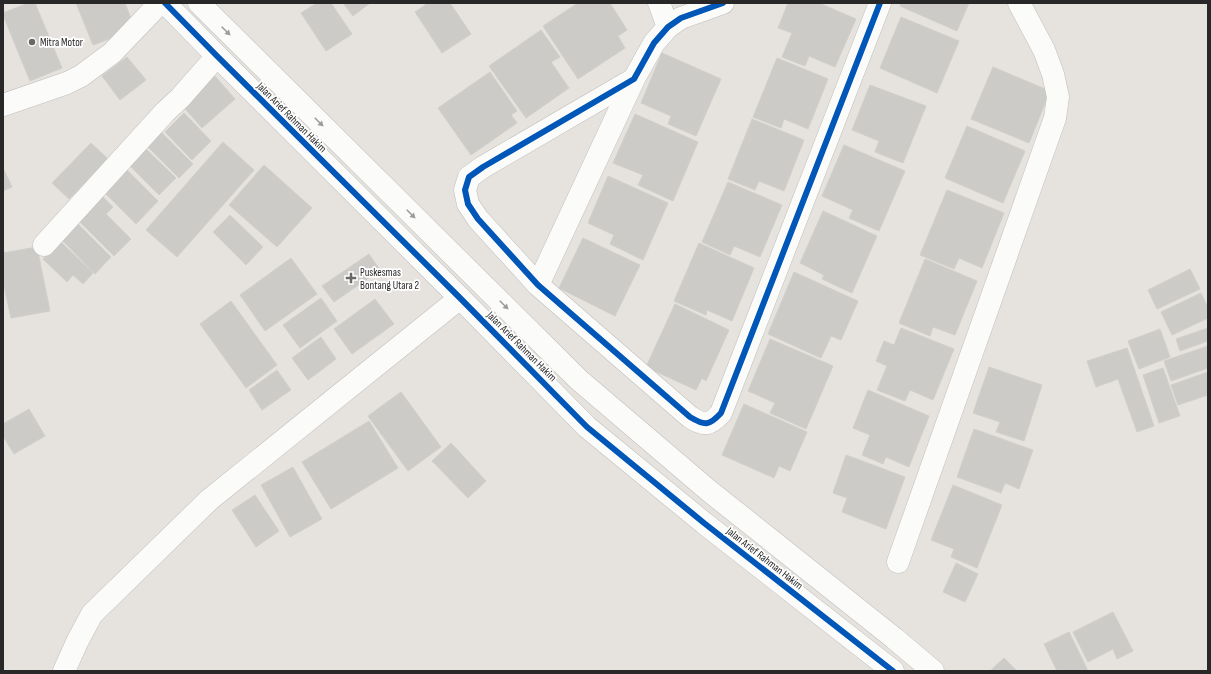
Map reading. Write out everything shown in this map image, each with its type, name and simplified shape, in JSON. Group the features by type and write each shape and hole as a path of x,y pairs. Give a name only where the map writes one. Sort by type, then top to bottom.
{"street":[{"path":"3,105 67,83 81,76 112,53 160,3"},
{"name":"Jalan Arief Rahman Hakim","path":"166,3 587,427 704,523 893,671"},
{"name":"Jalan Arief Rahman Hakim","path":"199,3 579,380 708,490 894,638 933,671"},
{"path":"659,3 668,27"},
{"path":"538,285 634,79 654,43 668,27 681,18 723,3"},
{"path":"634,79 483,167 469,177 464,190 468,204 478,220 538,285 690,417 701,423 708,423 715,420 721,413 880,3"},
{"path":"898,562 1055,118 1058,96 1053,74 1044,50 1019,3"},
{"path":"44,245 217,56"},
{"path":"64,671 92,614 209,500 460,298"}],"building":[{"name":"Mitra Motor","path":"28,3 35,3 62,68 30,81 3,15 3,13"},
{"path":"76,3 125,3 135,29 93,45"},
{"path":"317,3 331,3 352,34 326,51 301,13"},
{"path":"343,3 370,3 353,16"},
{"path":"428,3 450,3 471,34 442,53 415,12"},
{"path":"578,3 610,3 627,30 618,36 625,48 578,79 543,26"},
{"path":"788,3 819,3 856,19 835,67 809,56 805,66 782,57 792,33 778,28"},
{"path":"901,3 969,3 957,31 900,6"},
{"path":"901,17 959,41 937,93 880,68"},
{"path":"541,30 560,57 551,62 569,88 526,118 489,66"},
{"path":"662,53 721,79 696,136 668,124 671,116 641,103"},
{"path":"127,57 146,80 120,100 102,76"},
{"path":"777,58 828,79 808,129 784,119 781,128 753,117"},
{"path":"993,67 1050,91 1029,143 971,119"},
{"path":"490,72 517,111 511,115 517,123 471,155 438,108"},
{"path":"213,74 235,99 202,128 180,103"},
{"path":"870,85 926,106 903,163 875,152 879,141 852,130"},
{"path":"184,113 211,141 192,160 165,132"},
{"path":"635,114 698,142 673,201 638,185 643,175 613,163"},
{"path":"752,119 804,140 784,191 759,181 755,190 728,179"},
{"path":"967,126 1025,151 1003,203 945,178"},
{"path":"159,130 193,164 179,178 145,144"},
{"path":"223,142 254,170 177,257 146,230"},
{"path":"91,143 108,159 69,199 52,183"},
{"path":"844,145 905,171 879,231 849,218 853,210 822,196"},
{"path":"146,149 176,178 159,195 130,166"},
{"path":"264,165 312,208 277,247 229,205"},
{"path":"3,168 12,187 3,191"},
{"path":"125,168 158,201 136,224 103,191"},
{"path":"608,176 668,203 643,260 610,244 614,235 588,223"},
{"path":"728,182 782,205 760,257 734,246 730,255 702,242"},
{"path":"947,190 1004,213 982,268 959,258 954,269 920,255"},
{"path":"101,195 113,207 106,214 131,239 114,256 77,219"},
{"path":"823,211 877,236 852,293 822,279 824,275 800,263"},
{"path":"230,215 263,247 246,265 213,232"},
{"path":"77,223 111,257 95,274 61,239"},
{"path":"583,238 640,265 615,316 559,288"},
{"path":"60,241 93,273 83,284 73,275 67,282 43,259"},
{"path":"699,243 754,268 732,321 707,310 706,315 674,301"},
{"path":"37,247 50,311 11,318 3,281 3,253"},
{"name":"Puskesmas Bontang Utara 2","path":"369,254 380,270 334,302 322,286"},
{"path":"291,258 317,294 265,331 240,295"},
{"path":"925,259 977,281 955,335 933,327 930,336 899,323"},
{"path":"1190,269 1200,289 1157,309 1148,290"},
{"path":"794,272 858,301 841,340 831,336 821,358 768,334"},
{"path":"1201,293 1208,308 1208,318 1172,335 1161,312"},
{"path":"321,298 337,321 300,348 283,325"},
{"path":"375,299 394,324 352,354 334,329"},
{"path":"231,301 277,365 246,388 200,324"},
{"path":"675,304 729,330 706,381 702,378 696,390 646,367"},
{"path":"901,328 954,349 933,400 910,390 905,401 877,390 887,366 876,361 884,341 894,345"},
{"path":"1208,328 1208,341 1180,351 1176,339"},
{"path":"1160,329 1170,357 1139,369 1128,341"},
{"path":"321,337 336,359 308,380 292,358"},
{"path":"770,339 833,366 806,429 770,413 775,403 748,391"},
{"path":"1208,346 1208,368 1171,381 1164,361"},
{"path":"1127,348 1154,426 1137,432 1118,379 1096,387 1087,361"},
{"path":"989,367 1042,385 1024,441 996,432 1000,422 973,413"},
{"path":"1163,368 1180,416 1159,423 1143,375"},
{"path":"277,370 291,390 262,410 249,390"},
{"path":"1208,372 1208,395 1178,405 1171,385"},
{"path":"868,390 929,416 909,467 886,457 883,464 862,455 870,435 853,428"},
{"path":"401,392 441,447 408,471 368,416"},
{"path":"744,404 807,432 790,471 779,466 774,478 722,455"},
{"path":"29,409 45,436 14,454 3,436 3,424"},
{"path":"369,421 398,468 331,509 302,462"},
{"path":"974,429 1033,450 1019,489 1005,483 1001,493 957,477"},
{"path":"451,443 486,481 468,498 432,461"},
{"path":"846,455 905,477 886,529 842,512 847,498 833,493"},
{"path":"293,467 322,519 290,537 261,485"},
{"path":"953,485 1002,505 977,568 951,557 954,549 931,540"},
{"path":"255,495 279,531 256,547 232,510"},
{"path":"956,563 978,574 965,602 943,592"},
{"path":"1113,612 1133,651 1117,659 1113,649 1088,662 1073,632"},
{"path":"1069,632 1088,671 1057,671 1044,644"},
{"path":"1004,658 1017,671 990,671"}],"cycle path":[{"path":"165,3 587,427 704,523 893,671"},
{"path":"723,3 681,18 668,27 654,43 634,79 483,167 469,177 465,190 468,204 478,219 538,285 690,417 703,423 710,422 721,413 880,3"}],"place":[{"name":"Mitra Motor","path":"32,42"},
{"name":"Puskesmas Bontang Utara 2","path":"351,278"}]}
